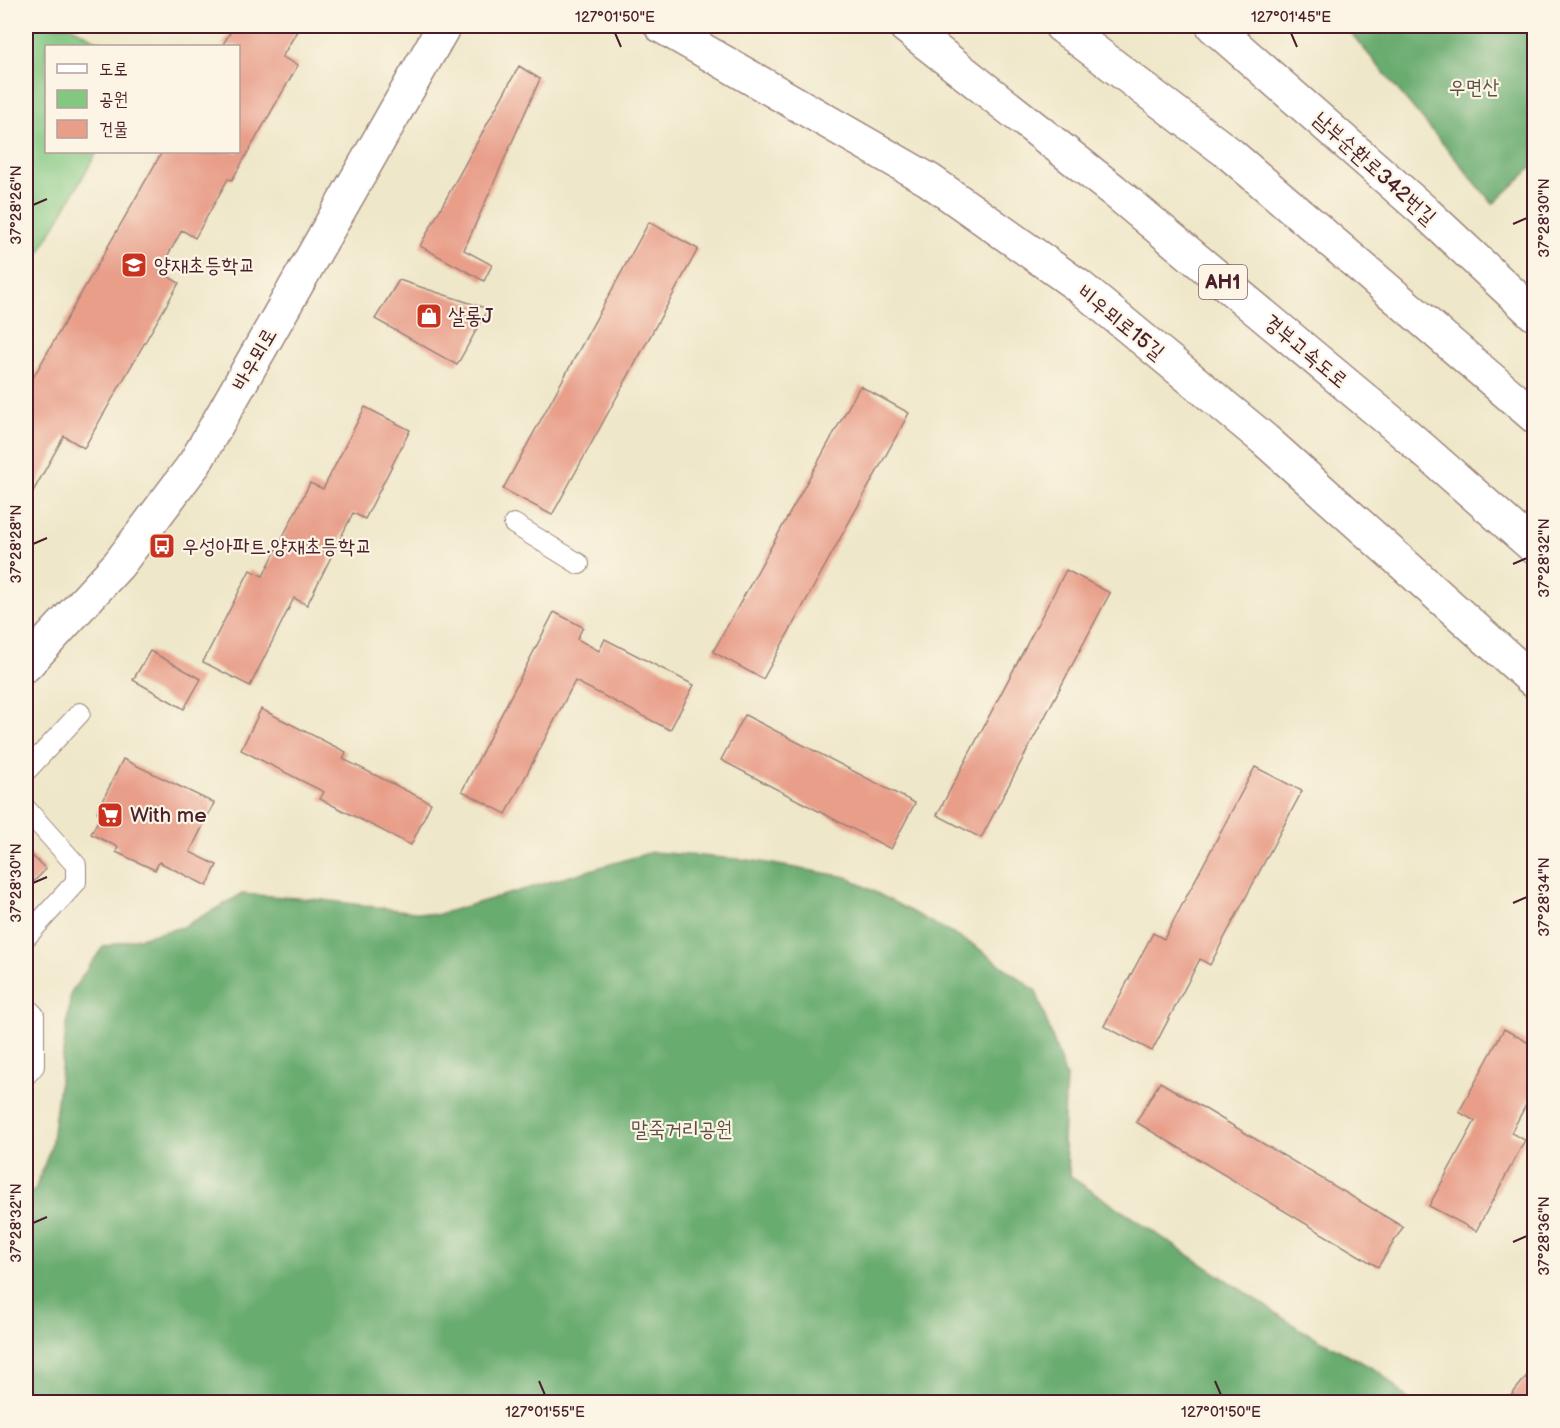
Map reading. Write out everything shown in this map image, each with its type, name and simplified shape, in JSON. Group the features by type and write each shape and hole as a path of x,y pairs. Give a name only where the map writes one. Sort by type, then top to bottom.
{"main road":[{"name":"바우뫼로","path":"26,665 119,564 195,463 444,26"},
{"name":"비우뫼로15길","path":"661,26 929,180 1080,287 1265,441 1534,681"},
{"name":"경부고속도로","path":"906,26 1113,190 1392,423 1534,547"},
{"path":"1061,26 1230,154 1534,416"},
{"name":"남부순환로342번길","path":"1213,26 1424,211 1534,315"}],"lane":[{"path":"514,524 579,564"},
{"path":"26,771 80,713"},
{"path":"26,809 76,865 76,882 26,937"},
{"path":"26,1007 34,1015 34,1066 26,1075"}],"green space":[{"path":"26,26 70,26 105,45 45,45 45,153 96,153 26,276"},
{"name":"우면산","path":"1345,26 1534,26 1534,166 1493,204"},
{"name":"말죽거리공원","path":"652,852 749,860 847,877 975,946 1036,991 1066,1077 1063,1142 1071,1177 1300,1329 1380,1372 1411,1402 26,1402 26,1191 34,1192 51,1147 71,992 103,947 183,927 242,894 324,900 436,915"}],"building":[{"path":"234,26 300,26 282,57 298,65 232,180 228,179 195,238 182,230 159,271 179,283 84,448 64,436 26,504 26,390 161,153 240,153 240,45 223,45"},
{"path":"519,66 540,79 464,250 492,265 484,281 420,246"},
{"path":"649,222 698,249 552,515 503,489"},
{"path":"399,280 488,309 457,365 375,319"},
{"path":"860,386 909,413 763,679 713,652"},
{"path":"365,407 410,430 365,519 353,513 307,605 294,598 250,686 203,662 250,570 263,576 310,483 323,489"},
{"path":"1066,570 1110,593 981,838 937,815"},
{"path":"554,612 583,627 577,639 599,651 605,639 694,685 670,730 575,681 506,814 462,791"},
{"path":"150,651 201,679 184,709 133,680"},
{"path":"261,709 346,752 343,759 431,803 411,845 320,799 324,792 241,750"},
{"path":"745,715 915,803 891,849 721,760"},
{"path":"123,759 214,803 190,852 217,865 207,886 159,862 155,870 116,852 118,847 91,834 101,815 97,812"},
{"path":"1255,767 1302,791 1210,965 1200,959 1152,1051 1104,1026 1153,933 1164,939"},
{"path":"26,850 46,869 26,890"},
{"path":"1504,1029 1534,1046 1534,1090 1511,1133 1525,1140 1476,1231 1429,1206 1475,1121 1459,1112"},
{"path":"1160,1082 1403,1227 1378,1267 1136,1122"},
{"path":"1534,1367 1534,1402 1506,1402"}],"place":[{"name":"양재초등학교","path":"134,265"},
{"name":"살롱J","path":"429,316"},
{"name":"우성아파트.양재초등학교","path":"162,546"},
{"name":"With me","path":"110,815"}]}
